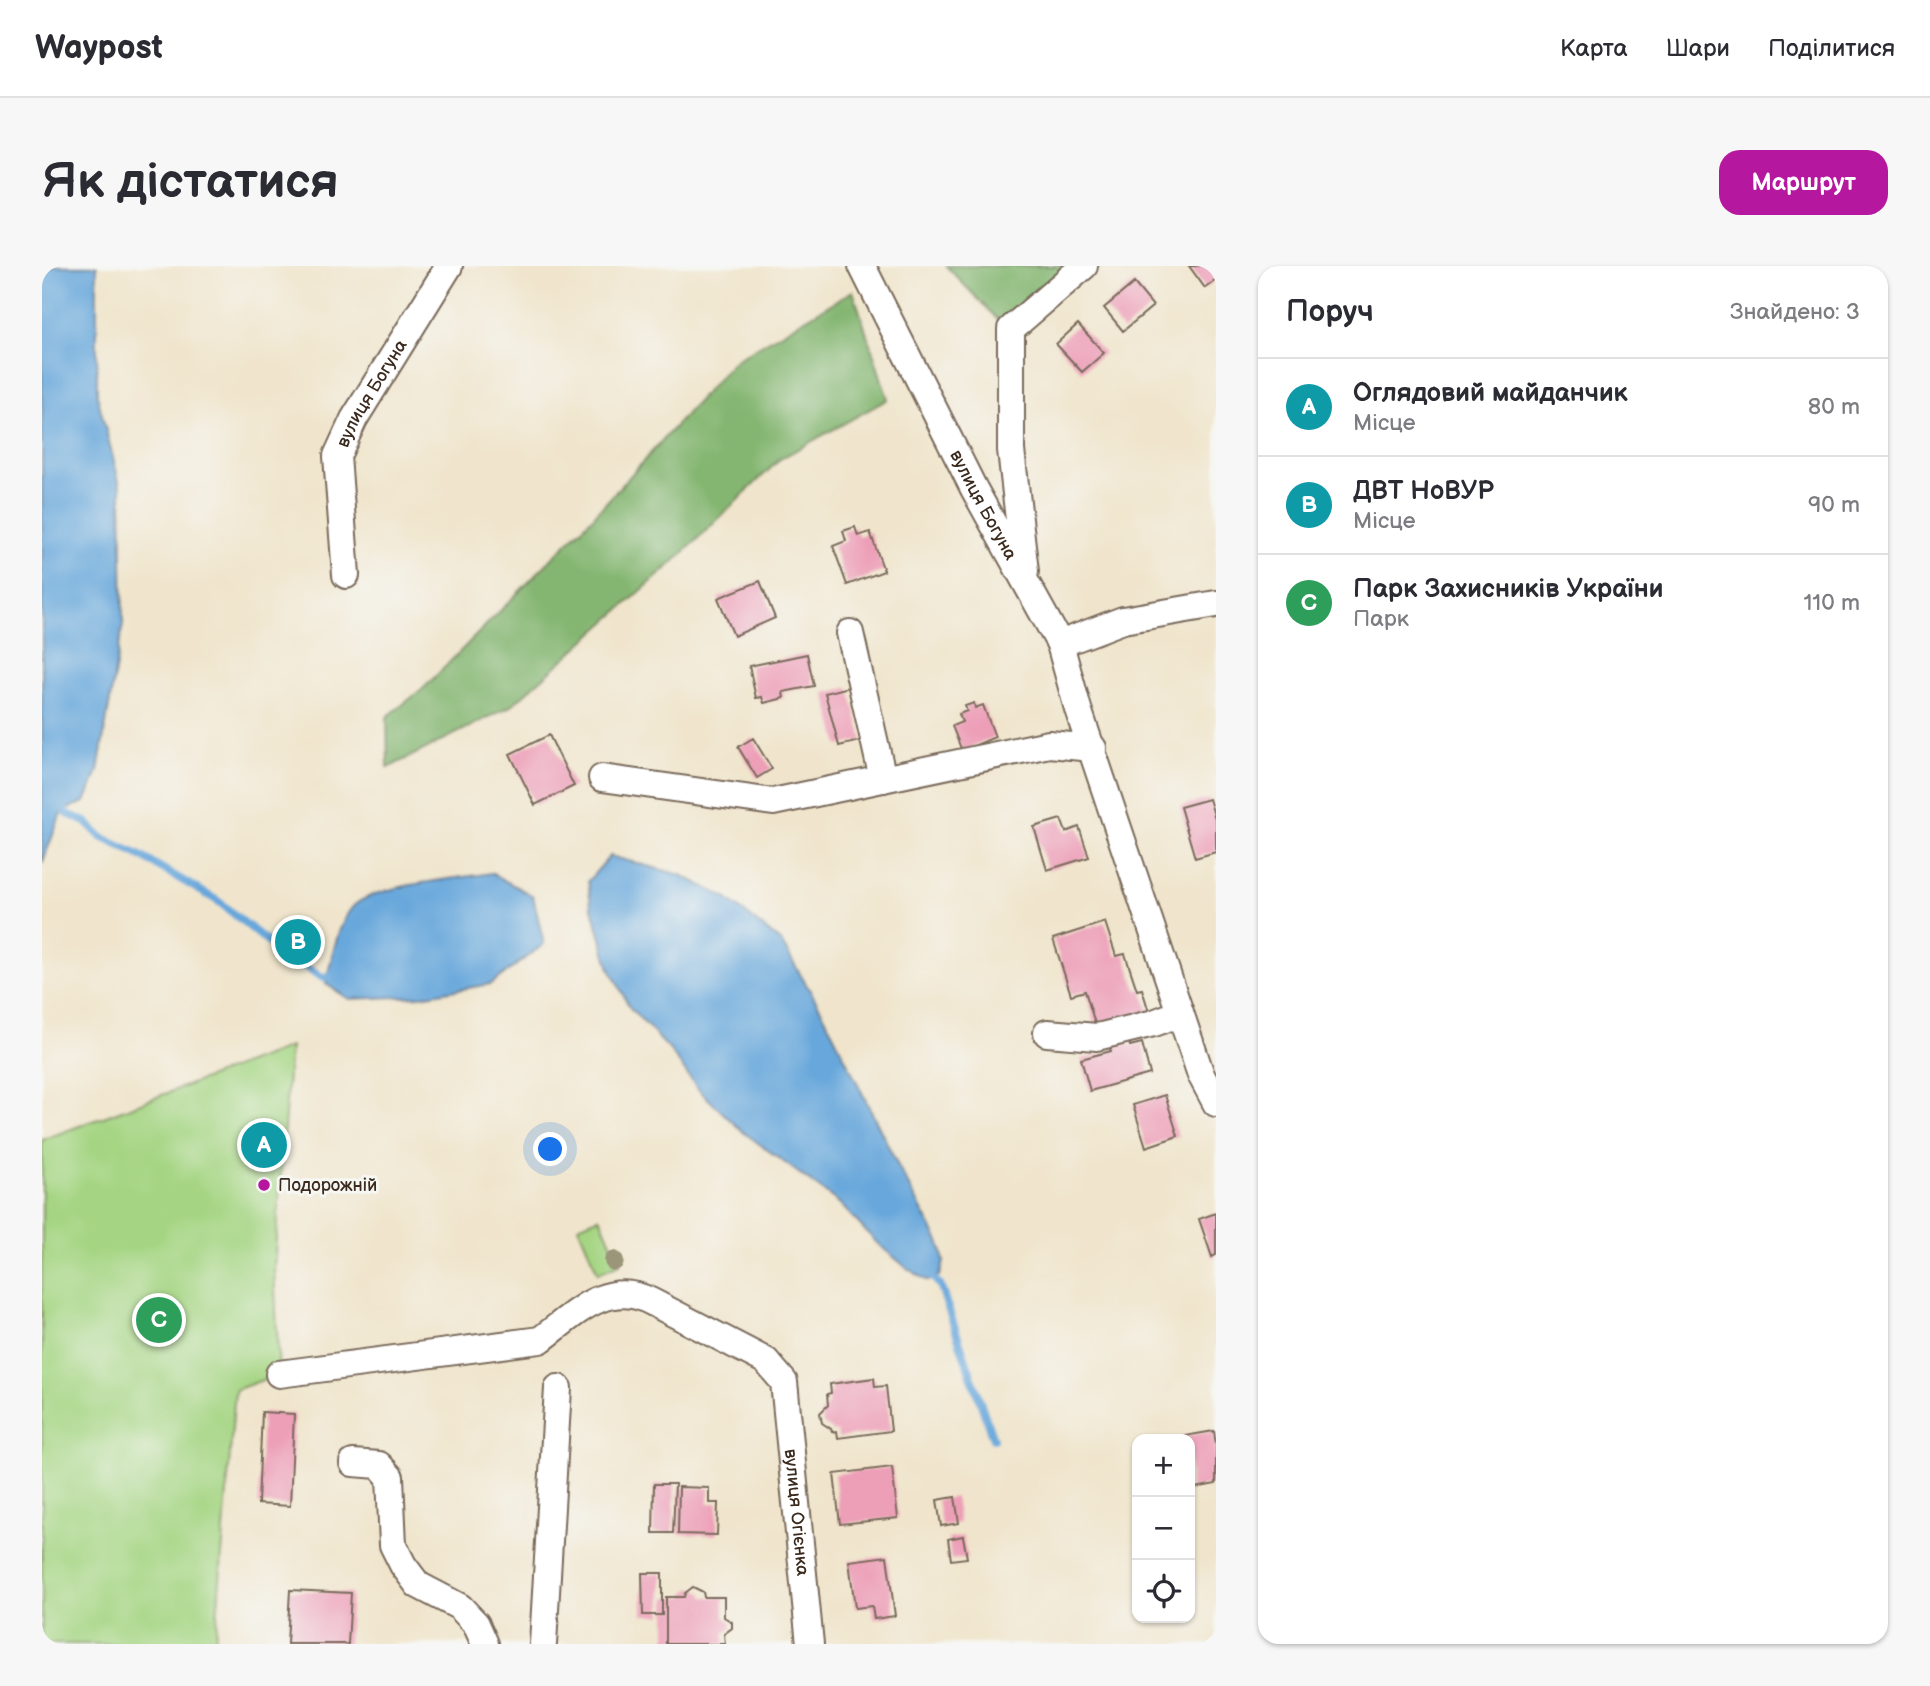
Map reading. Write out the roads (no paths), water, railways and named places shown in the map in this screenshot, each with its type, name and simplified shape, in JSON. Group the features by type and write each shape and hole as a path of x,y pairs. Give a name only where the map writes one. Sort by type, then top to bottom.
{"street":[{"name":"вулиця Богуна","path":"346,575 337,456 354,419 449,266"},
{"name":"вулиця Богуна","path":"862,266 974,489 1060,644 1078,709 1201,1075 1216,1103"},
{"path":"1026,584 1011,450 1011,329 1084,266"},
{"path":"1060,644 1123,620 1216,604"},
{"path":"850,633 883,779"},
{"path":"602,778 773,802 1049,744 1093,748"},
{"path":"1047,1033 1097,1037 1154,1023 1180,1013"},
{"name":"вулиця Огієнка","path":"279,1374 540,1340 608,1294 635,1294 642,1297 766,1361 784,1382 810,1644"},
{"path":"540,1637 558,1388"},
{"path":"353,1463 379,1465 390,1477 393,1545 403,1565 418,1585 460,1607 476,1624 485,1644"}],"water":[{"path":"42,266 97,266 97,395 121,489 123,624 98,771 85,802 62,811 42,864"},
{"path":"610,856 681,875 725,897 781,942 822,1011 900,1170 940,1243 944,1262 940,1275 928,1281 907,1268 878,1244 839,1203 742,1131 698,1089 669,1049 630,1008 610,969 591,905 588,881"},
{"path":"491,873 533,896 544,944 491,984 421,996 349,999 326,984 340,929 357,903 402,887"}],"waterway":[{"path":"60,803 66,813 86,822 101,837 137,854 218,901 270,944 323,978 338,972"},
{"path":"926,1271 940,1285 993,1439"}],"place":[{"name":"ДВТ НоВУР","path":"298,942"},
{"name":"Оглядовий майданчик","path":"264,1145"},
{"name":"Подорожнiй","path":"264,1185"},
{"name":"Парк Захисників України","path":"159,1320"}]}
